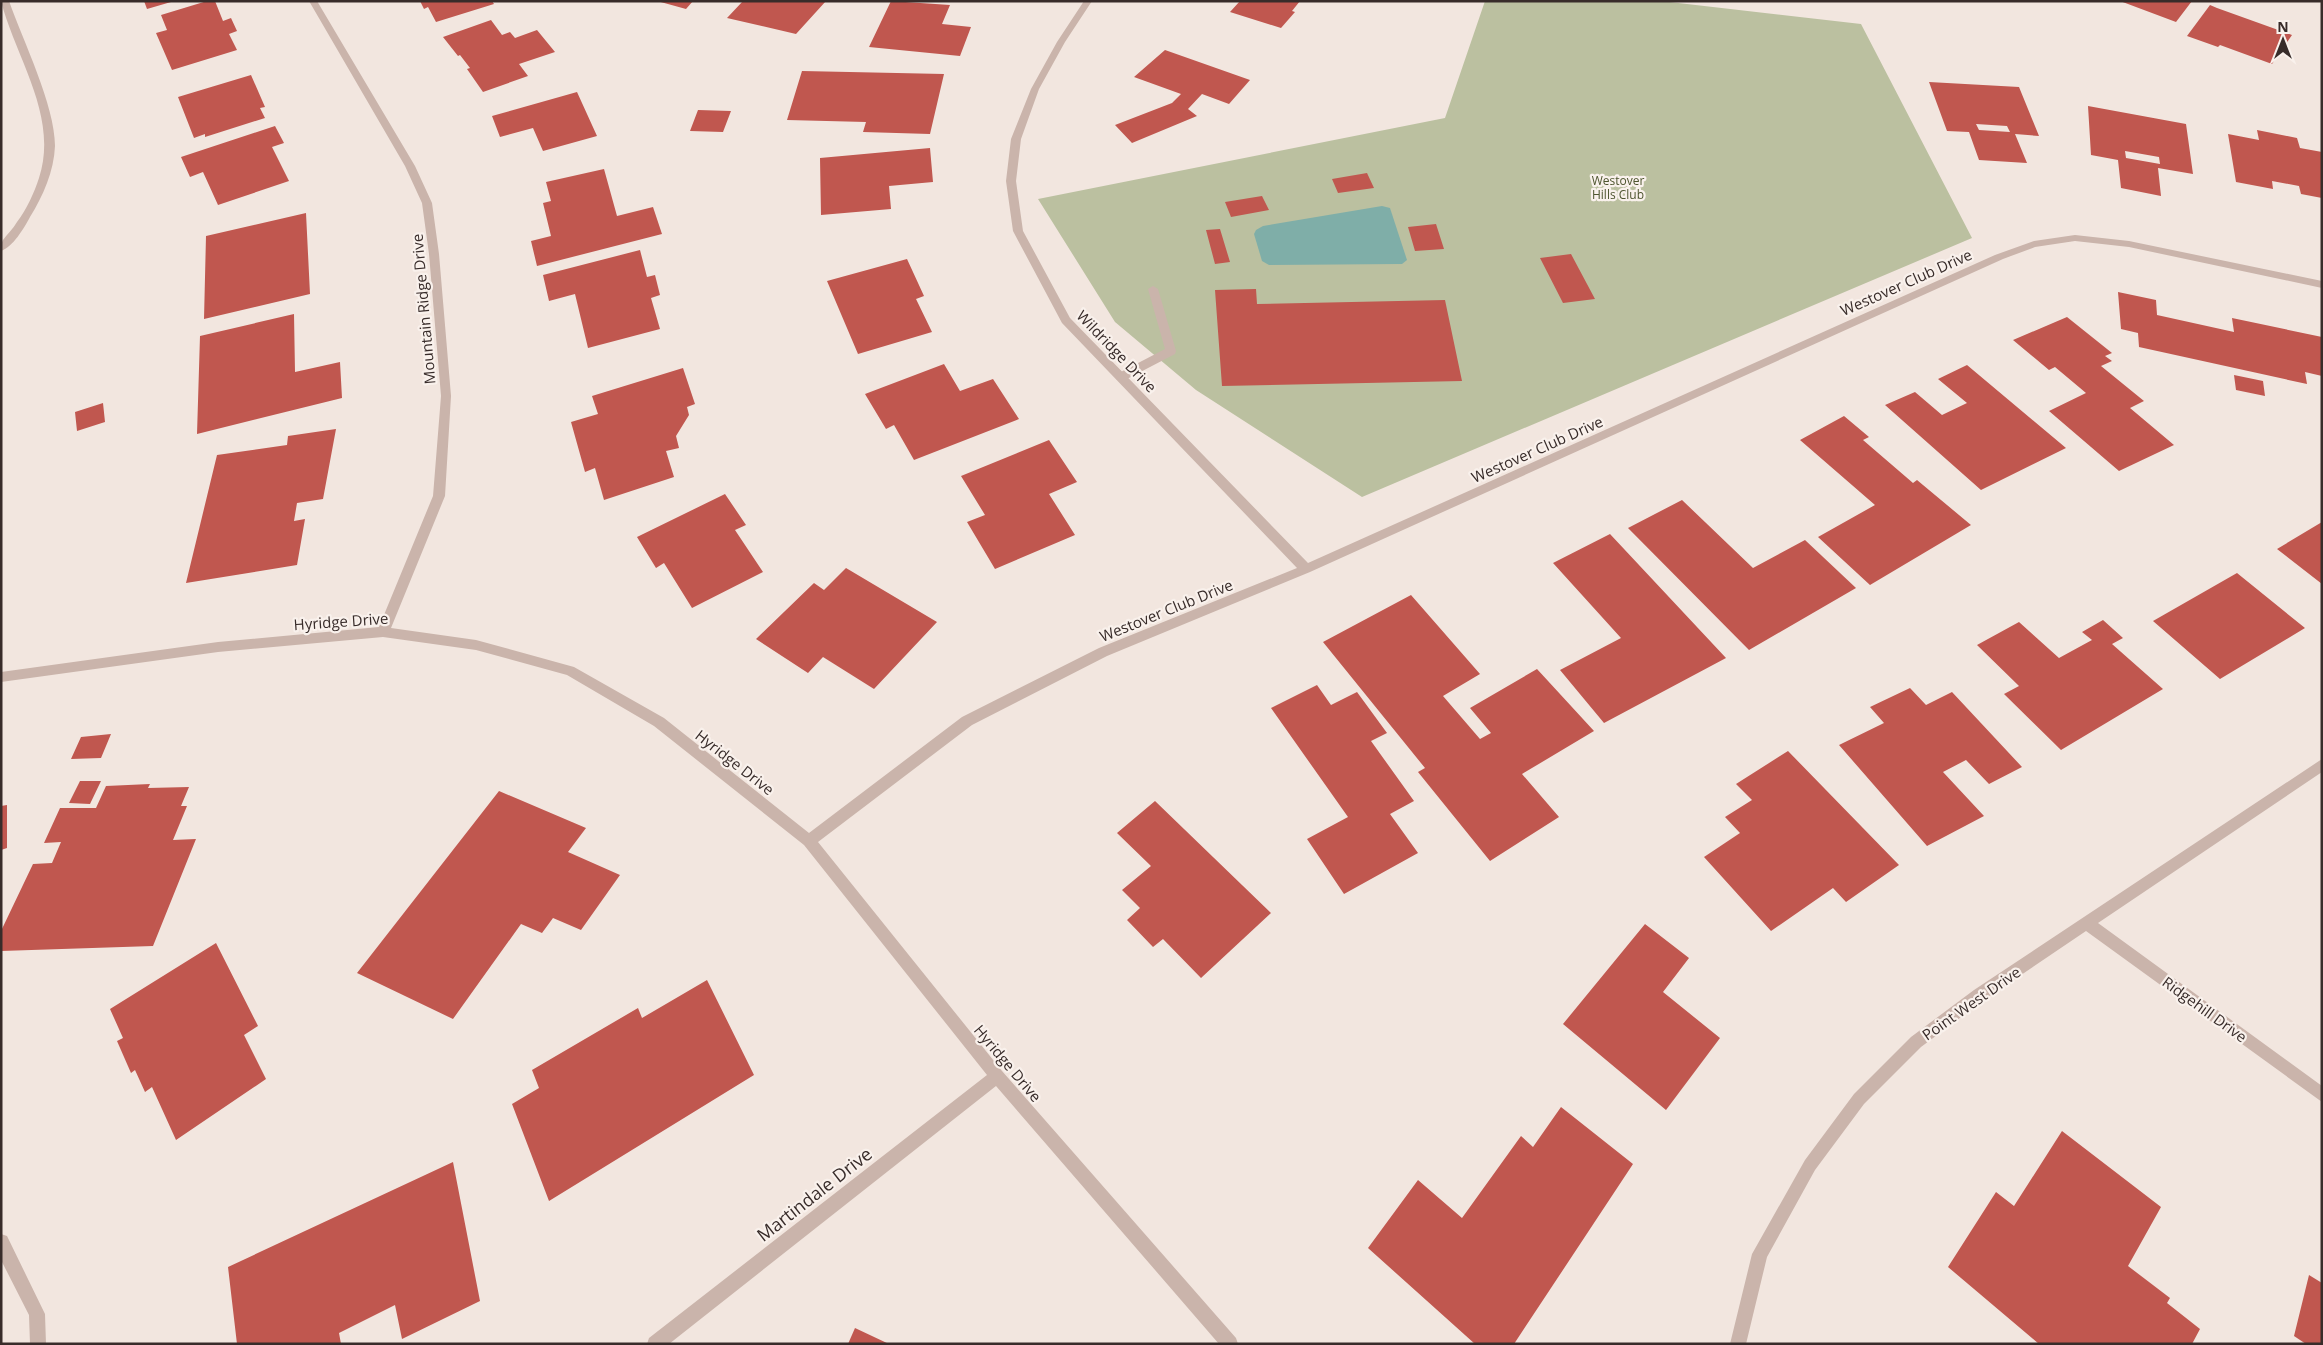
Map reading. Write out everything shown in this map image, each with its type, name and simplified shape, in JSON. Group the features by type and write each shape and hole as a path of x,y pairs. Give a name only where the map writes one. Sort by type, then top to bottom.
{"street":[{"path":"1,248 27,217 37,196 48,164 50,133 5,1"},
{"name":"Mountain Ridge Drive","path":"314,1 410,166 427,203 434,254 446,396 439,496 383,632"},
{"name":"Wildridge Drive","path":"1088,1 1061,42 1035,89 1016,138 1011,181 1018,231 1066,320 1306,569"},
{"name":"Westover Club Drive","path":"809,841 967,721 1102,652 1306,569 1999,256 2034,244 2075,238 2129,244 2322,285"},
{"path":"1121,377 1171,351 1153,290"},
{"name":"Hyridge Drive","path":"1,677 218,647 383,632 476,645 570,671 659,722 809,841 997,1076 1230,1344"},
{"name":"Point West Drive","path":"1738,1344 1760,1254 1810,1166 1859,1099 1916,1042 1978,995 2087,924 2322,765"},
{"name":"Ridgehill Drive","path":"2087,924 2322,1095"},
{"name":"Martindale Drive","path":"655,1344 997,1076"},
{"path":"1,1242 37,1314 38,1344"}],"green space":[{"name":"Westover Hills Club","path":"1485,1 1661,1 1861,24 1972,238 1362,497 1196,390 1115,322 1038,199 1445,118"}],"water":[{"path":"1382,206 1390,208 1407,260 1402,264 1269,265 1262,261 1254,234 1256,230 1263,226"}],"building":[{"path":"144,1 171,1 171,2 147,9"},
{"path":"207,1 215,1 223,21 231,18 237,31 229,34 237,50 172,70 156,33 167,30 161,15"},
{"path":"420,1 492,1 494,4 436,22 428,7 424,9"},
{"path":"657,1 693,1 686,9"},
{"path":"743,1 826,1 796,34 727,18"},
{"path":"891,1 950,5 942,24 971,27 960,56 869,47"},
{"path":"1240,1 1300,1 1292,11 1295,12 1281,28 1230,12"},
{"path":"2120,1 2192,1 2176,22"},
{"path":"2210,5 2292,35 2272,64 2220,45 2218,47 2187,36"},
{"path":"491,20 502,35 510,32 515,38 537,30 555,52 519,64 528,76 483,92 467,69 470,68 443,37"},
{"path":"1165,50 1250,80 1229,104 1202,94 1188,109 1197,116 1132,143 1115,125 1172,103 1181,94 1134,77"},
{"path":"802,71 944,74 930,134 863,132 866,122 787,120"},
{"path":"251,75 265,107 260,108 265,118 205,137 205,134 194,138 178,97"},
{"path":"1929,82 2019,87 2039,136 2015,134 2027,163 1979,160 1969,132 1947,131","holes":["1976,124 2007,126 2010,132 1979,130"]},
{"path":"577,92 597,136 543,151 533,128 500,137 492,116"},
{"path":"2088,106 2186,124 2193,174 2158,168 2161,196 2121,188 2118,160 2091,155","holes":["2125,151 2159,157 2160,164 2126,158"]},
{"path":"698,110 731,111 723,132 690,131"},
{"path":"275,126 284,143 272,147 289,181 218,205 203,172 190,177 181,157"},
{"path":"2257,130 2297,138 2300,148 2322,152 2322,198 2301,194 2299,186 2272,181 2273,189 2236,182 2228,134 2259,140"},
{"path":"930,148 933,182 889,186 891,209 821,215 820,158"},
{"path":"604,169 617,216 653,207 662,234 537,266 531,241 551,236 543,203 551,201 546,182"},
{"path":"1367,173 1374,188 1338,193 1332,179"},
{"path":"1262,196 1269,210 1231,217 1225,202"},
{"path":"306,213 310,294 204,319 206,236"},
{"path":"1436,224 1444,249 1415,251 1408,227"},
{"path":"1220,229 1230,262 1215,264 1206,230"},
{"path":"640,250 647,277 655,275 660,295 651,298 660,329 588,348 575,294 549,301 543,275"},
{"path":"1571,254 1595,299 1563,303 1540,258"},
{"path":"907,259 924,296 916,299 932,332 858,354 827,281"},
{"path":"1256,289 1257,304 1445,300 1462,381 1222,386 1215,290"},
{"path":"2118,292 2156,300 2157,315 2234,332 2232,318 2322,337 2322,376 2305,372 2307,384 2139,347 2138,333 2121,329"},
{"path":"294,314 295,372 340,362 342,398 197,434 200,336"},
{"path":"2067,317 2112,353 2105,356 2112,361 2101,366 2144,401 2130,408 2174,445 2119,471 2049,411 2086,393 2055,367 2049,370 2013,340"},
{"path":"944,364 960,391 993,379 1019,419 914,460 894,425 886,429 865,394"},
{"path":"1967,365 2066,448 1981,490 1885,405 1915,392 1942,415 1967,403 1938,379"},
{"path":"683,368 695,404 687,407 689,415 676,436 679,448 666,451 674,477 604,500 595,468 585,472 571,422 598,414 592,396"},
{"path":"2234,375 2263,381 2265,396 2236,390"},
{"path":"103,403 105,422 77,431 75,412"},
{"path":"1844,416 1869,437 1863,440 1913,483 1917,480 1971,525 1870,585 1818,537 1875,505 1800,440"},
{"path":"336,429 323,499 297,503 294,521 305,519 297,565 186,583 217,455 287,445 288,436"},
{"path":"1049,440 1077,482 1049,494 1075,535 995,569 967,522 985,515 961,476"},
{"path":"725,494 746,525 735,530 763,572 692,608 664,563 656,568 637,537"},
{"path":"1682,500 1753,568 1805,540 1856,588 1749,650 1628,528"},
{"path":"2322,522 2322,584 2277,549"},
{"path":"1610,534 1726,658 1604,723 1560,670 1621,638 1553,563"},
{"path":"846,568 937,622 874,689 823,657 808,673 756,639 814,583 824,590"},
{"path":"2237,573 2305,628 2220,679 2153,621"},
{"path":"1411,595 1480,674 1443,696 1480,739 1491,733 1470,708 1537,669 1594,731 1522,774 1559,817 1490,861 1418,772 1425,768 1323,642"},
{"path":"2103,620 2123,638 2112,644 2163,689 2061,750 2004,694 2019,686 1977,645 2019,622 2059,658 2092,640 2082,632"},
{"path":"1317,685 1331,705 1357,692 1387,733 1371,741 1414,801 1390,814 1418,853 1344,894 1307,839 1348,817 1271,708"},
{"path":"1910,688 1926,705 1952,692 2022,767 1989,784 1966,760 1943,772 1984,816 1927,846 1839,745 1884,723 1870,707"},
{"path":"111,734 101,758 71,759 81,737"},
{"path":"1788,751 1899,865 1846,902 1833,888 1771,931 1704,857 1740,833 1725,817 1752,800 1736,784"},
{"path":"80,781 101,781 90,804 69,803"},
{"path":"150,784 148,788 189,787 181,806 187,806 173,840 196,839 153,946 1,951 1,931 33,864 52,863 61,842 44,843 60,808 96,808 106,786"},
{"path":"499,791 586,828 568,852 620,875 581,930 553,918 542,933 521,924 453,1019 357,973"},
{"path":"1155,801 1271,913 1201,978 1163,939 1153,947 1127,920 1140,908 1122,890 1151,866 1117,833"},
{"path":"7,805 7,848 1,850 1,806"},
{"path":"1645,924 1689,958 1663,992 1720,1038 1666,1110 1563,1024"},
{"path":"216,943 258,1026 244,1035 266,1079 176,1140 152,1087 145,1092 135,1070 131,1073 117,1041 123,1038 110,1009"},
{"path":"707,980 754,1075 549,1201 512,1104 539,1088 532,1070 638,1008 642,1018"},
{"path":"1561,1107 1633,1164 1514,1344 1475,1344 1368,1248 1418,1180 1462,1218 1521,1136 1533,1147"},
{"path":"2062,1131 2161,1207 2128,1266 2170,1298 2167,1303 2200,1329 2192,1344 2039,1344 1948,1267 1996,1192 2014,1206"},
{"path":"453,1162 480,1301 402,1339 395,1305 339,1333 341,1344 237,1344 228,1267"},
{"path":"2309,1275 2322,1283 2322,1344 2306,1344 2294,1336"},
{"path":"855,1328 889,1344 848,1344"}]}
